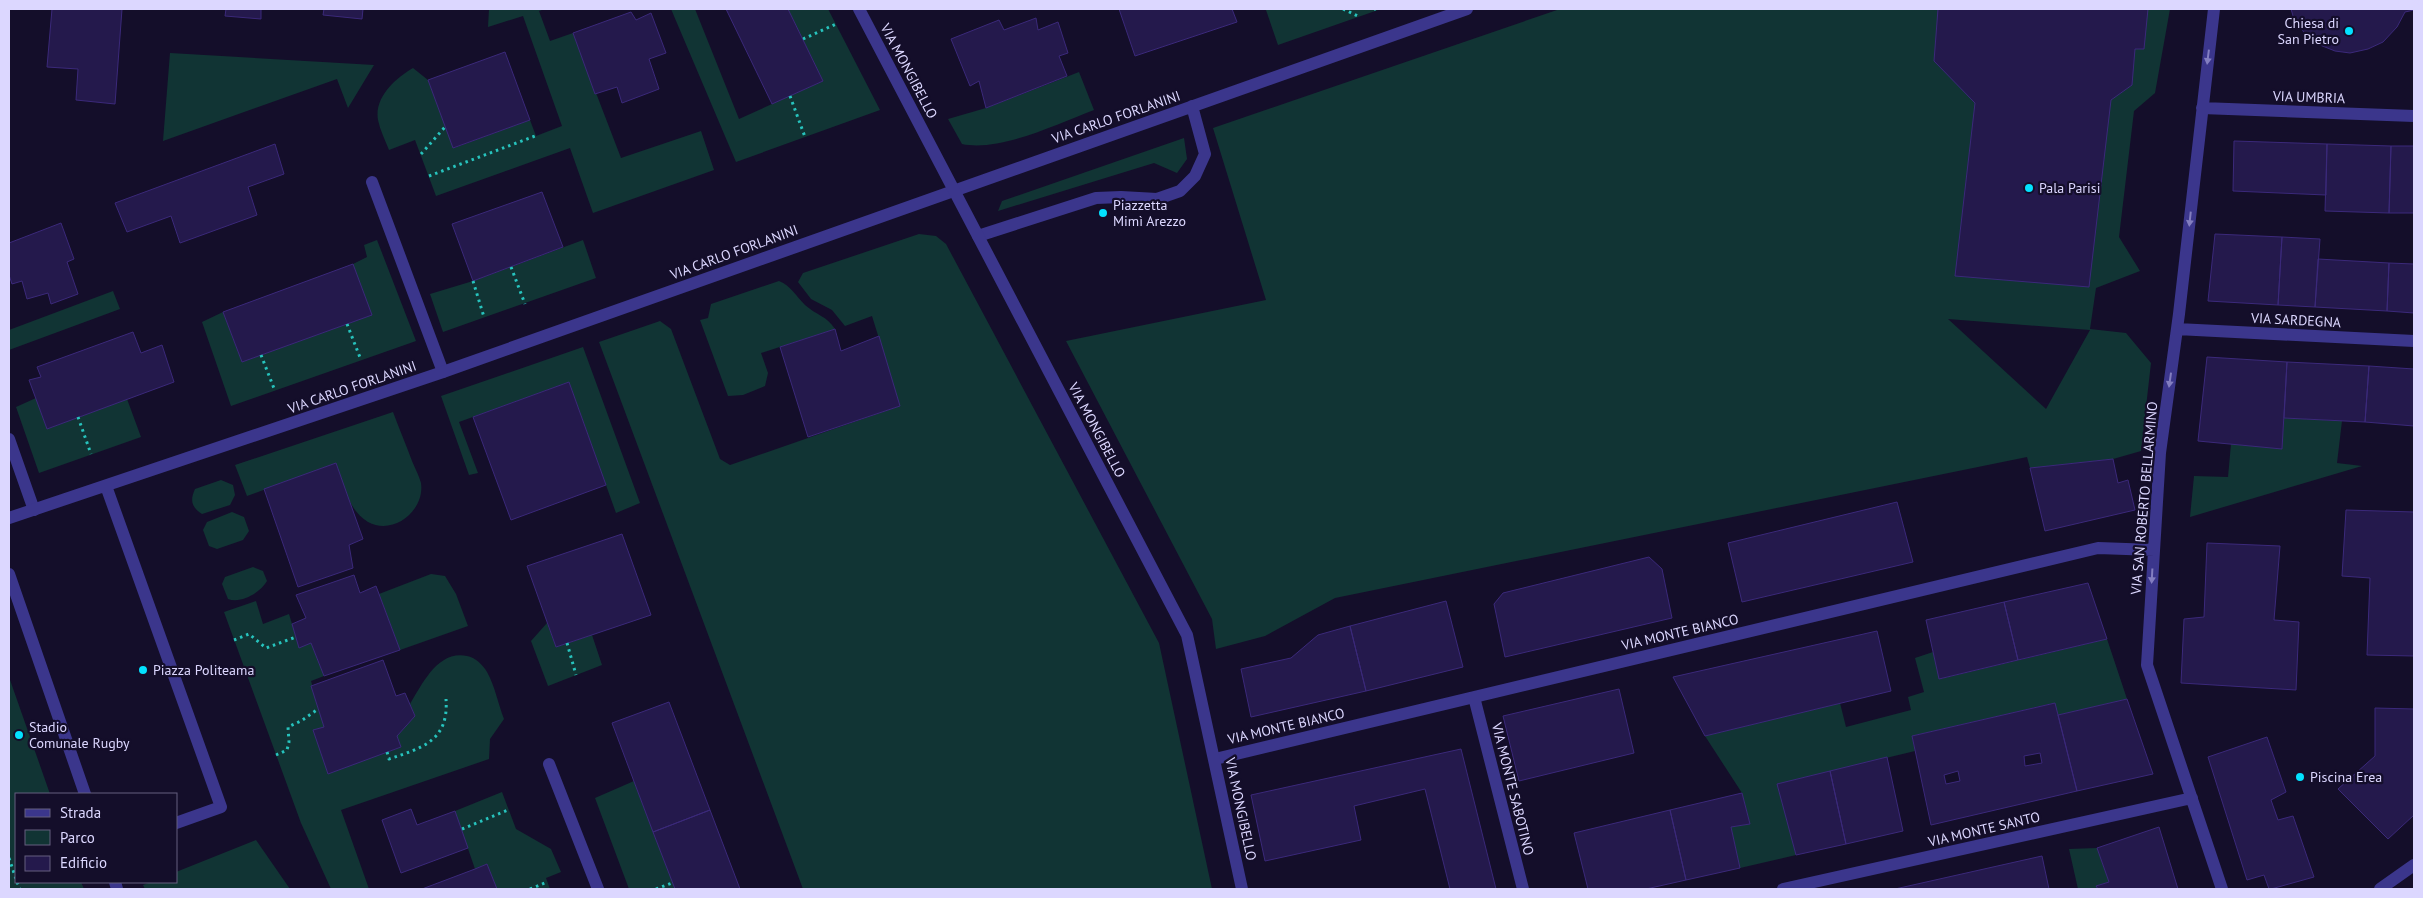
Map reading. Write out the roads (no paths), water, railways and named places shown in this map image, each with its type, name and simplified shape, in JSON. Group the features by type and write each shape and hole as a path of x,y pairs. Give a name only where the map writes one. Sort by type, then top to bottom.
{"street":[{"name":"VIA MONGIBELLO","path":"859,9 1187,635 1242,889"},
{"name":"VIA CARLO FORLANINI","path":"9,518 443,372 1467,9"},
{"name":"VIA SAN ROBERTO BELLARMINO","path":"2214,9 2177,329 2160,453 2147,665 2222,889"},
{"path":"978,236 1096,198 1157,199 1180,191 1195,176 1205,154 1192,106"},
{"name":"VIA UMBRIA","path":"2202,108 2414,116"},
{"path":"372,182 443,372"},
{"name":"VIA SARDEGNA","path":"2177,329 2414,341"},
{"path":"9,439 34,510"},
{"path":"106,486 221,806 178,822"},
{"name":"VIA MONTE BIANCO","path":"1215,759 2098,548 2154,550"},
{"path":"9,574 85,793"},
{"name":"VIA MONTE SABOTINO","path":"1474,697 1523,889"},
{"path":"549,764 598,889"},
{"name":"VIA MONTE SANTO","path":"1783,889 2192,798"},
{"path":"2380,889 2414,864"}],"place":[{"name":"Chiesa di San Pietro","path":"2349,31"},
{"name":"Pala Parisi","path":"2029,188"},
{"name":"Piazzetta Mimì Arezzo","path":"1103,213"},
{"name":"Piazza Politeama","path":"143,670"},
{"name":"Stadio Comunale Rugby","path":"19,735"},
{"name":"Piscina Erea","path":"2300,777"}]}
